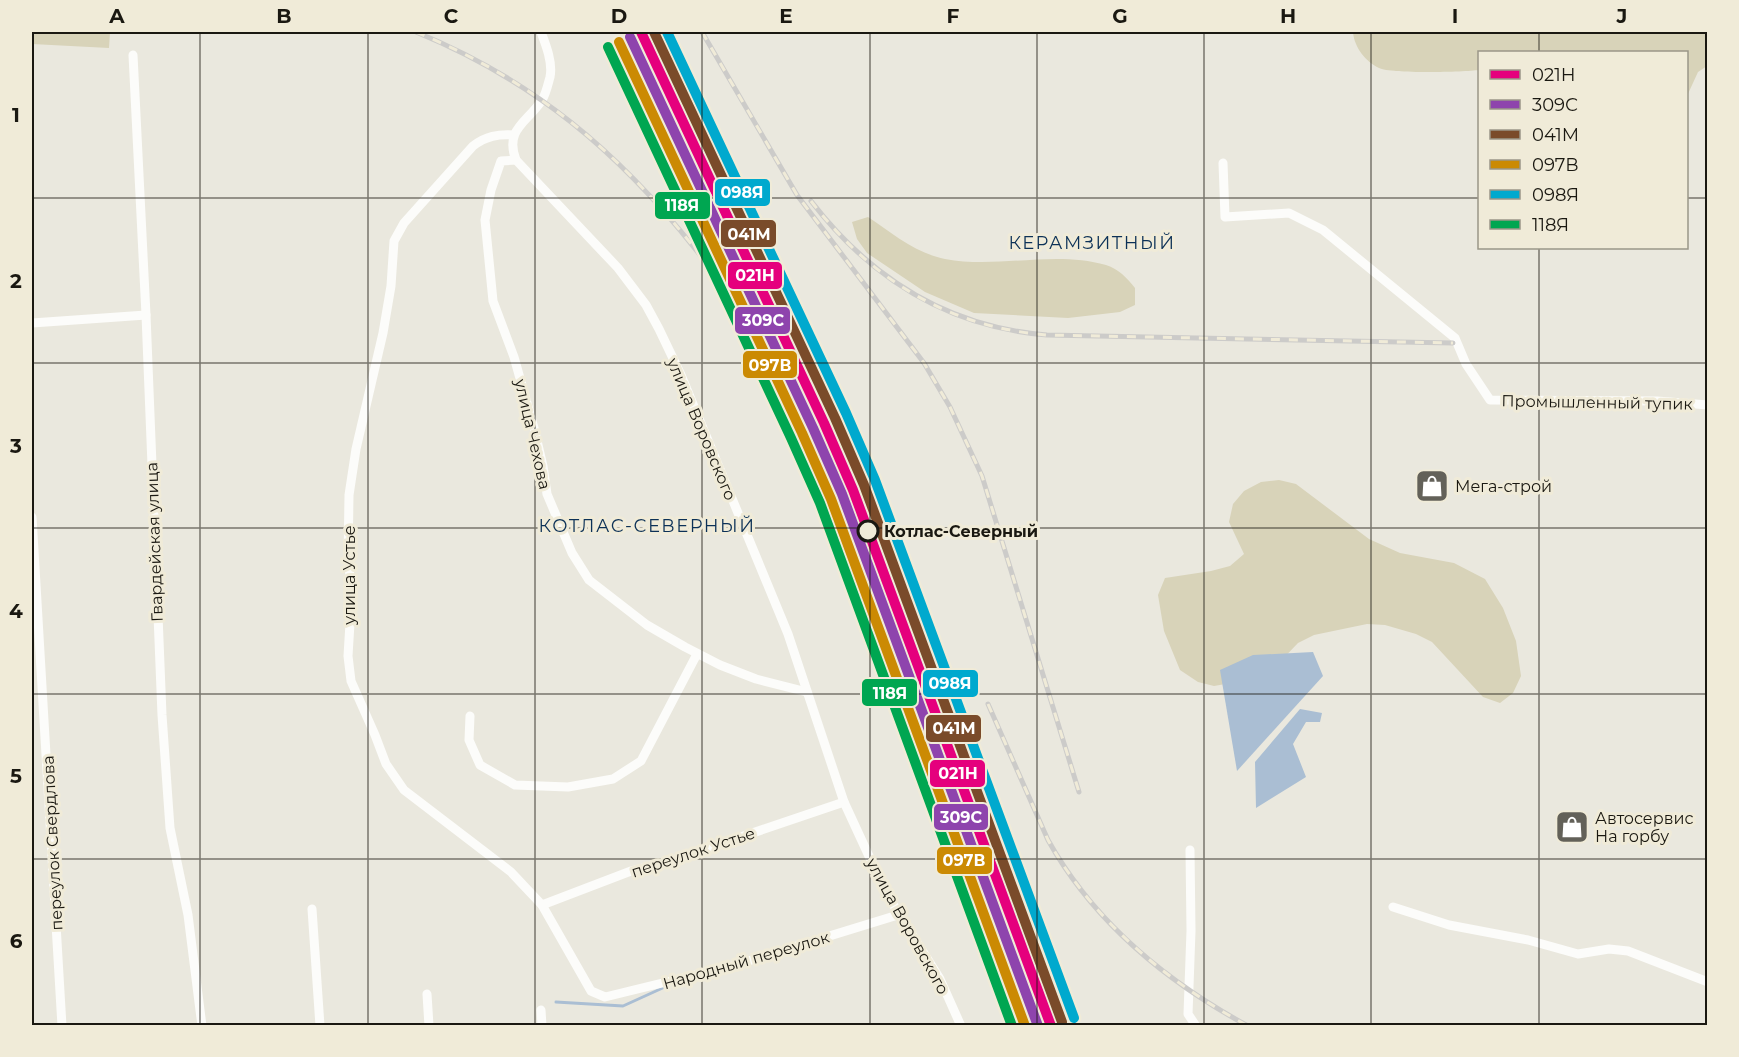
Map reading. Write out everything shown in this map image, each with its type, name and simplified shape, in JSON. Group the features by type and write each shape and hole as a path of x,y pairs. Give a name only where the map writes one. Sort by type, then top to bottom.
{"street":[{"path":"516,160 513,151 514,135 542,99 550,75 549,58 541,32"},
{"name":"Гвардейская улица","path":"133,55 146,315 160,692 170,828 188,915 202,1026"},
{"name":"улица Устье","path":"514,135 490,136 473,146 404,223 394,241 391,286 383,333 356,449 349,495 348,561 352,590 348,656 351,681 386,764 404,790 511,872 542,905 591,991"},
{"name":"улица Чехова","path":"516,160 501,161 491,190 485,220 493,301 514,357 531,417 547,494 572,553 589,580 647,625 698,654 756,679 807,692"},
{"name":"улица Воровского","path":"516,160 618,268 646,305 659,329 681,375 788,634 844,802 886,893 940,979 962,1026"},
{"name":"Промышленный тупик","path":"1223,163 1225,217 1289,213 1323,230 1455,338 1466,364 1490,400 1657,401 1707,405"},
{"path":"32,323 146,315"},
{"name":"переулок Свердлова","path":"32,517 62,1026"},
{"path":"470,716 469,740 480,765 515,785 568,787 613,779 641,761 698,654"},
{"name":"переулок Устье","path":"542,905 632,872 844,802"},
{"path":"1190,850 1191,931 1188,1014 1196,1026"},
{"path":"1394,907 1449,925 1528,940 1578,954 1610,949 1628,951 1707,982"},
{"path":"312,909 320,1026"},
{"name":"Народный переулок","path":"591,991 605,997 648,988 732,966 901,914"},
{"path":"427,994 429,1026"},
{"path":"541,1010 542,1026"}],"shaded area":[{"path":"32,32 110,32 109,48 32,44"},
{"path":"1353,32 1707,32 1707,66 1698,72 1688,94 1688,51 1478,51 1478,70 1398,71 1379,68 1370,62 1358,48"},
{"path":"868,217 914,247 945,259 985,262 1066,259 1106,265 1122,274 1135,288 1135,305 1120,312 1068,318 974,313 925,292 867,253 857,239 852,222"},
{"path":"1279,480 1296,484 1369,539 1400,553 1454,563 1485,579 1503,608 1516,641 1521,676 1513,693 1500,703 1483,697 1432,642 1416,634 1385,625 1367,624 1314,635 1298,643 1273,669 1259,678 1214,686 1198,682 1180,670 1164,631 1158,595 1165,578 1230,566 1244,554 1229,522 1233,504 1244,491 1261,482"}],"water":[{"path":"1313,652 1323,676 1237,771 1220,670 1253,655"},
{"path":"1300,709 1322,713 1320,722 1306,722 1293,744 1306,777 1256,808 1255,762"}],"waterway":[{"path":"556,1002 623,1006 667,986"}],"railway":[{"path":"416,32 498,72 571,122 604,150 636,181 696,250 737,305 774,362"},
{"path":"631,32 770,335 823,459 1040,1026"},
{"path":"702,32 797,195 924,363 950,407 982,476 1079,792"},
{"path":"811,201 834,229 886,276 944,310 976,322 1011,330 1047,335 1453,343"},
{"path":"988,704 1048,840 1087,897 1134,947 1161,969 1189,990 1248,1026"}],"transit line":[{"name":"021Н","path":"641,32 824,423 853,490 1051,1026"},
{"name":"041М","path":"654,32 835,418 864,485 1062,1022"},
{"name":"098Я","path":"667,32 846,413 875,480 1074,1018"},
{"name":"309С","path":"630,37 842,494 1038,1026"},
{"name":"097В","path":"619,42 831,499 1025,1026"},
{"name":"118Я","path":"608,47 820,503 1012,1026"}],"place":[{"name":"Мега-строй","path":"1432,486"},
{"name":"Котлас-Северный","path":"868,531"},
{"name":"Автосервис На горбу","path":"1572,827"}],"district":[{"name":"КЕРАМЗИТНЫЙ","path":"1092,243"},
{"name":"КОТЛАС-СЕВЕРНЫЙ","path":"647,526"}]}
